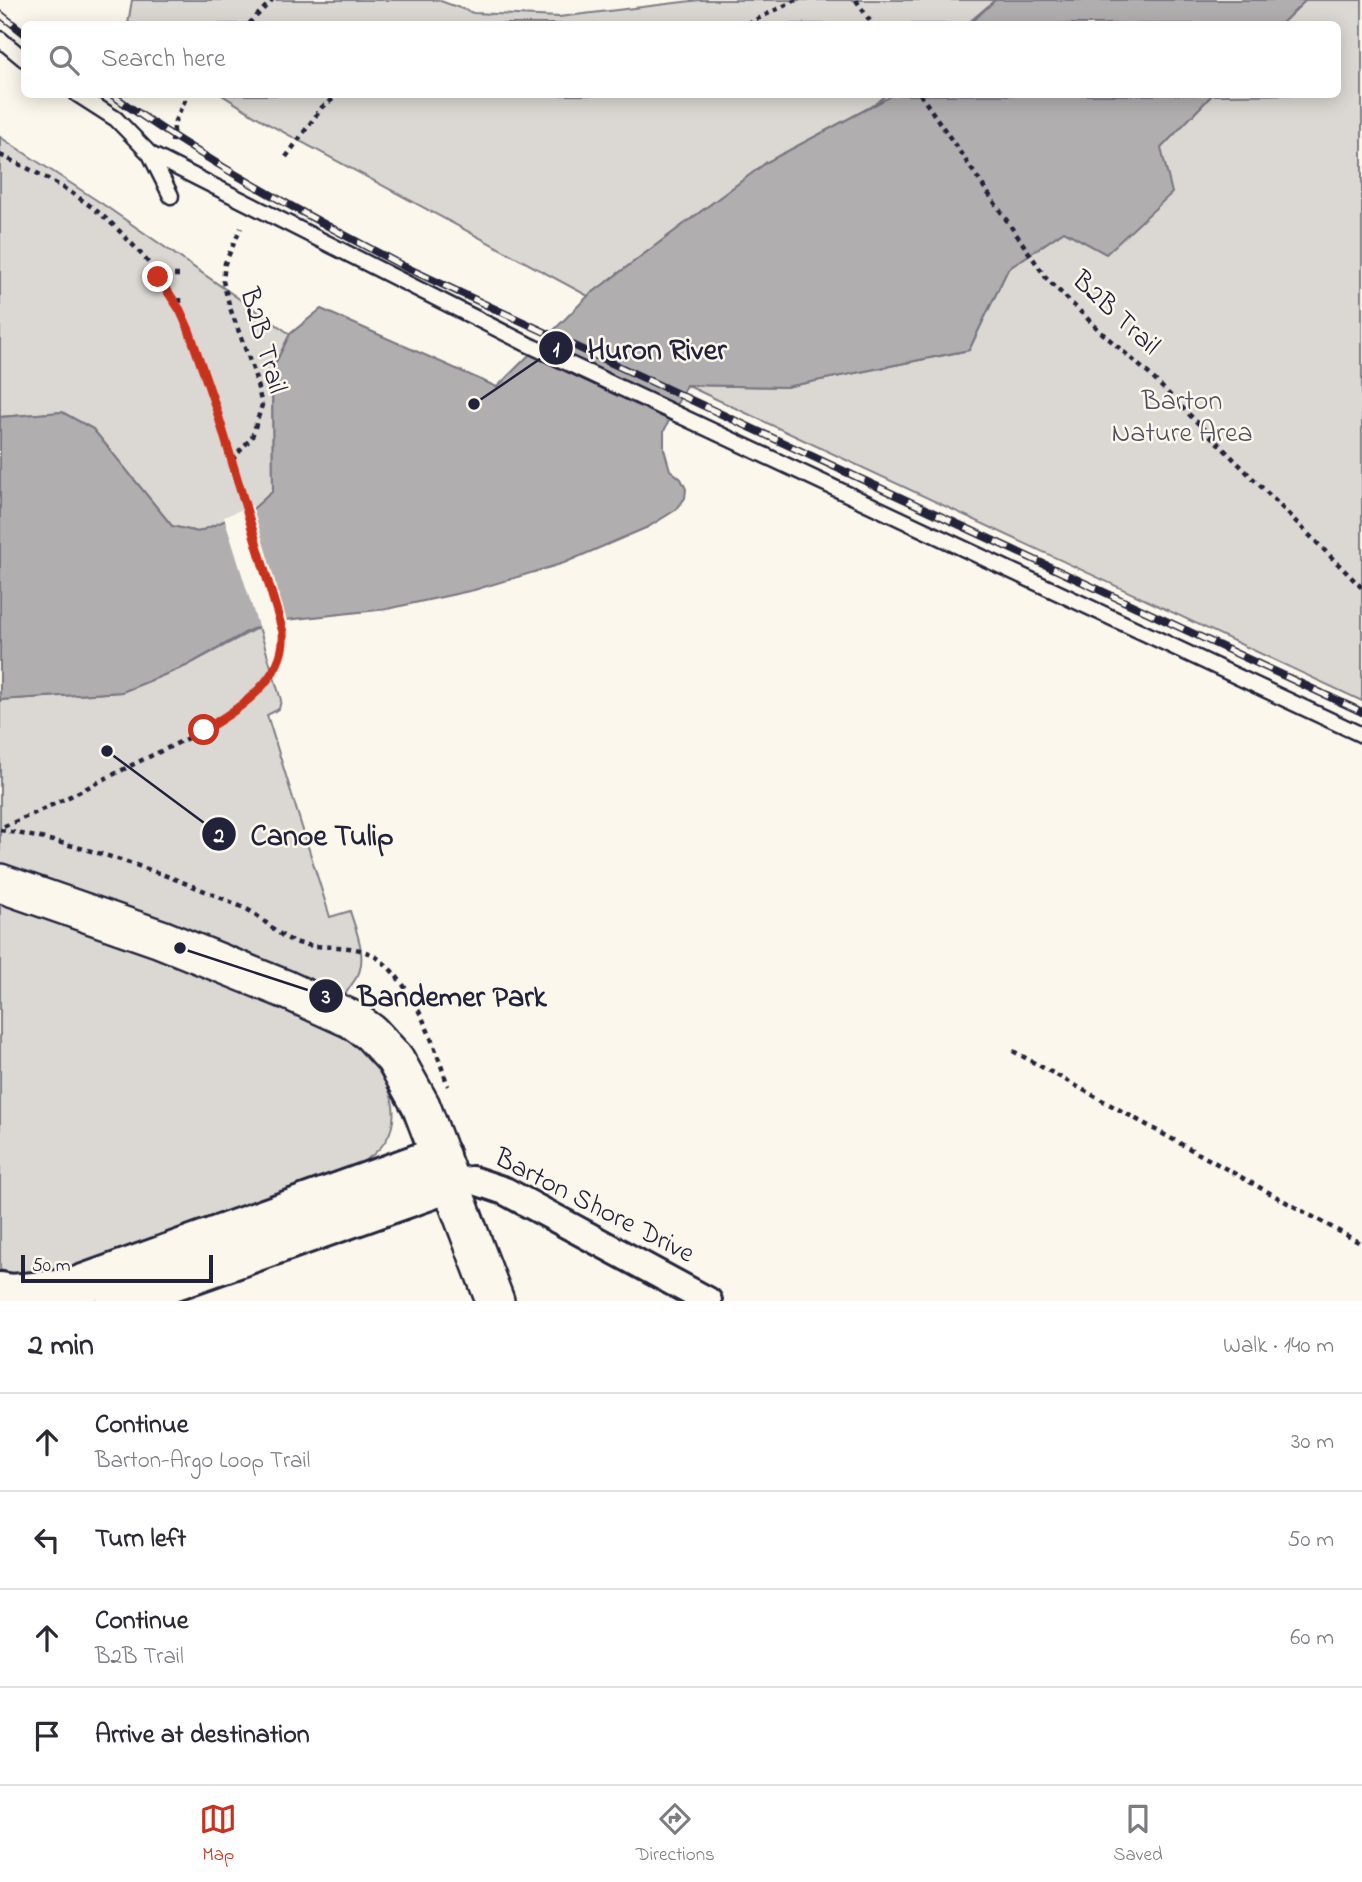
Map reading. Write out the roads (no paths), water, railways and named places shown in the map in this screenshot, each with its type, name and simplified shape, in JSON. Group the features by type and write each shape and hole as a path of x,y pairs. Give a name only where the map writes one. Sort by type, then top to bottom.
{"highway":[{"path":"0,1292 11,1294 70,1289 445,1169"},
{"path":"117,1301 445,1169"}],"main road":[{"path":"0,883 161,939 287,990 353,1020 385,1046 421,1106 495,1301"}],"street":[{"name":"Barton Shore Drive","path":"445,1169 505,1191 708,1301"}],"lane":[{"path":"0,39 21,56"},
{"path":"83,98 116,119 150,154 172,197"},
{"path":"150,154 527,344 1362,735"}],"railway":[{"path":"0,14 21,31"},
{"path":"117,98 218,164 405,267 1362,712"}],"place":[{"name":"Huron River","path":"474,404"},
{"name":"Canoe Tulip","path":"107,751"},
{"name":"Bandemer Park","path":"180,948"}],"park label":[{"name":"Barton Nature Area","path":"1182,418"}]}
